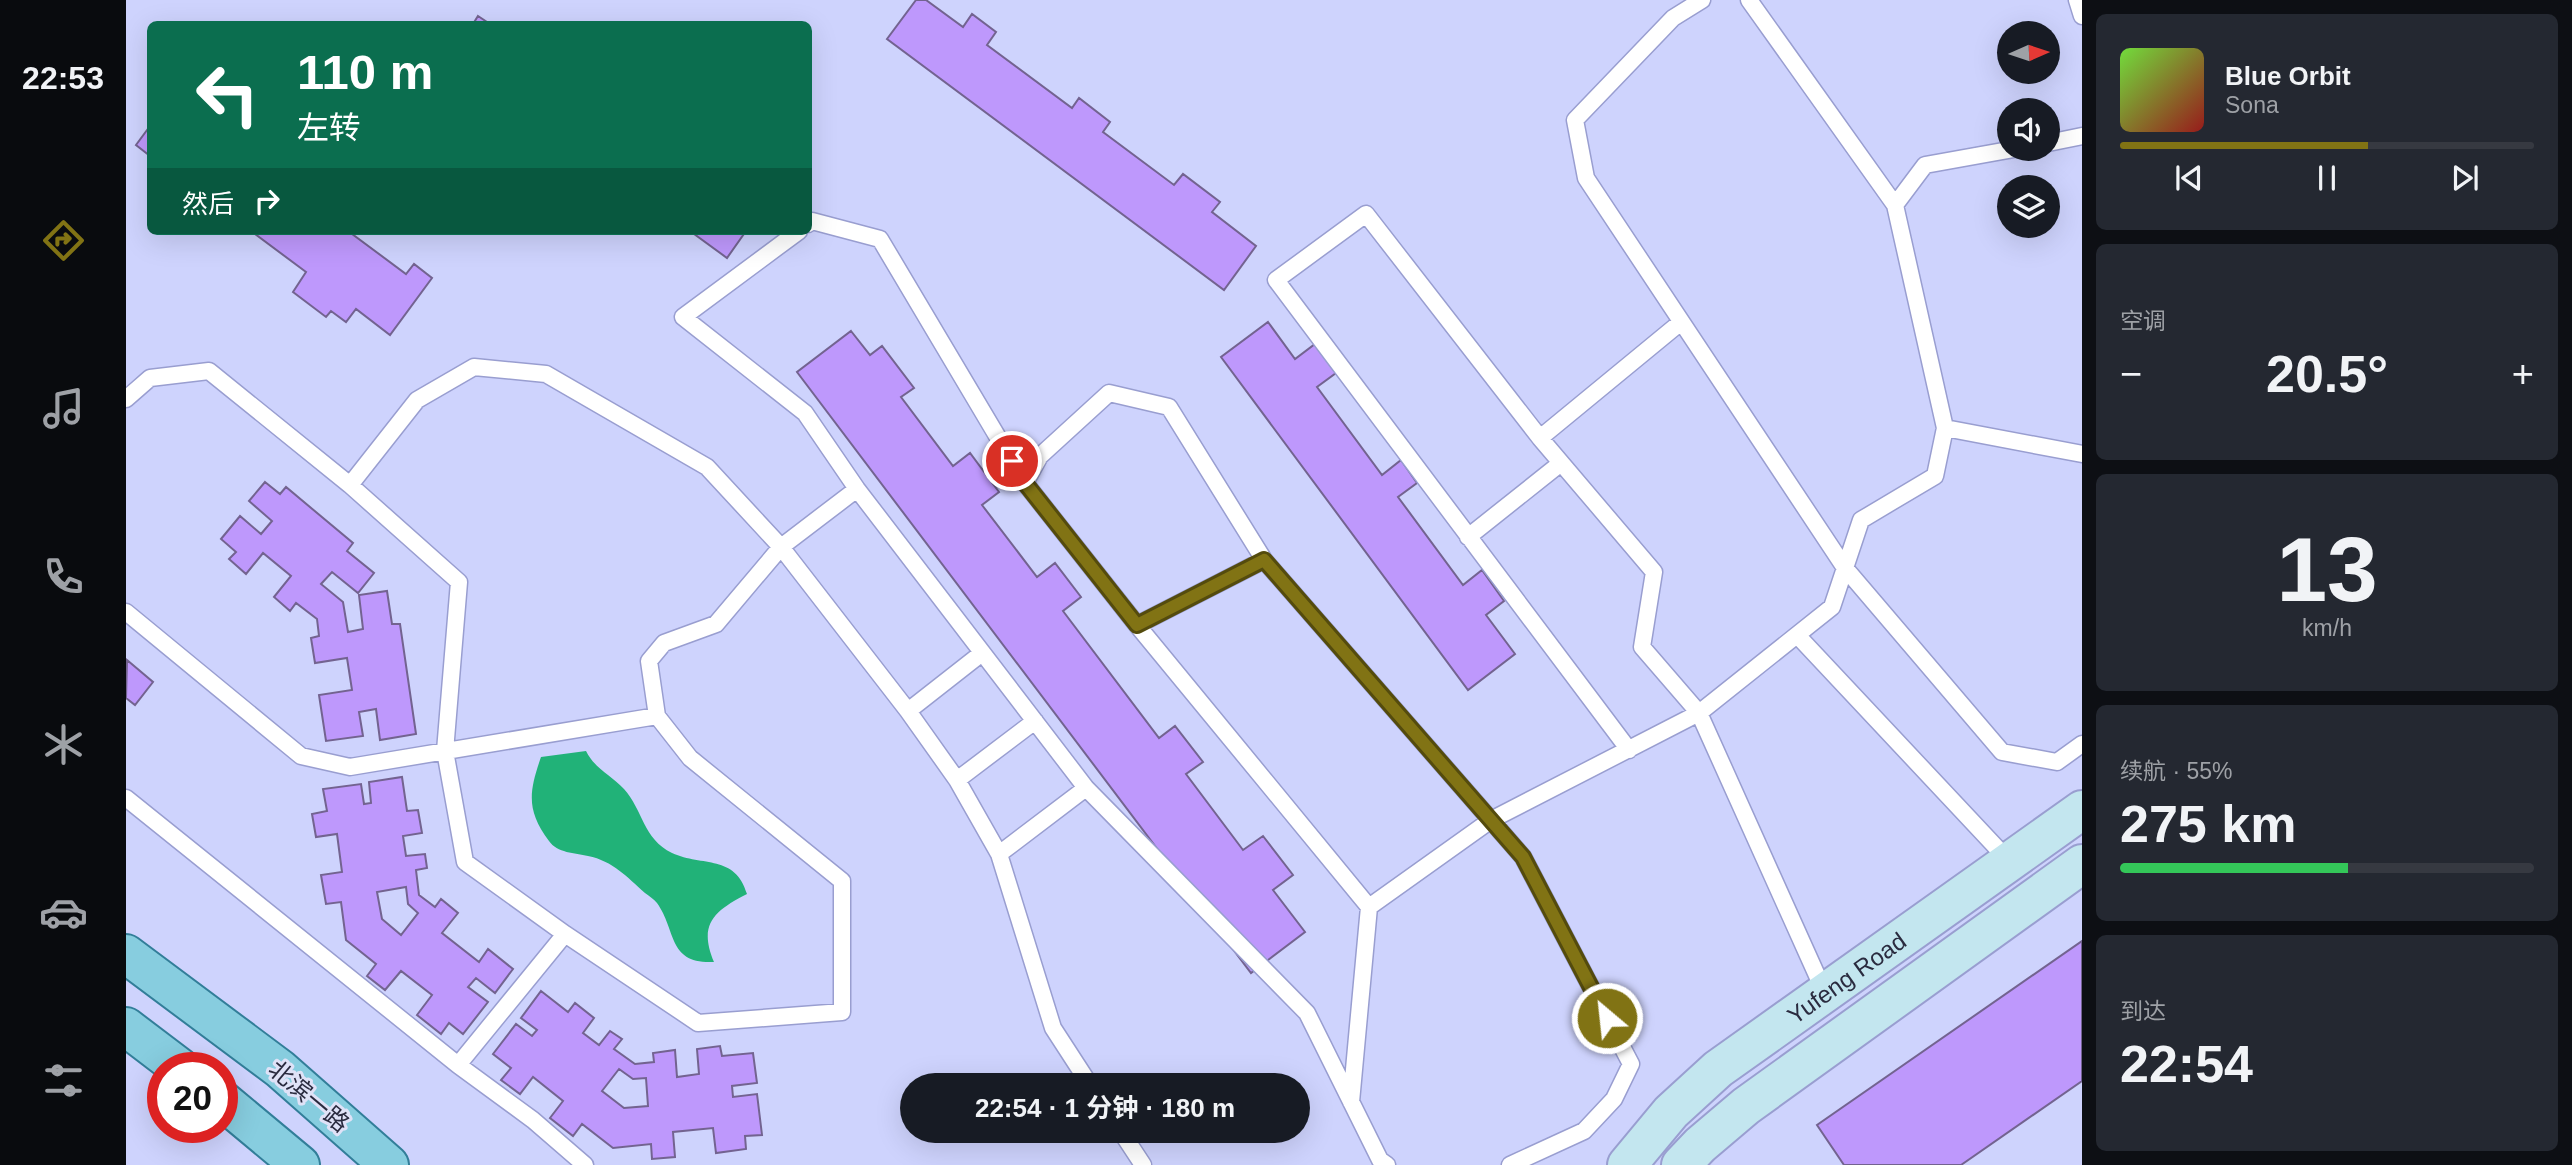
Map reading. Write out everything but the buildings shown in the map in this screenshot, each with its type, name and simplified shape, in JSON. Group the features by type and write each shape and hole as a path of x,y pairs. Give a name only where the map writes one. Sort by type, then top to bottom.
{"main road":[{"name":"北滨一路","path":"126,954 280,1069 389,1165"},
{"path":"126,1027 159,1052"},
{"path":"238,1113 300,1165"}],"street":[{"name":"Yufeng Road","path":"1627,1165 1671,1112 1718,1069 2082,810"},
{"name":"Yufeng Road","path":"1681,1165 1746,1105 2082,864"}],"lane":[{"path":"1702,0 1673,18 1575,120 1586,178 1845,568 2002,752 2057,762 2082,744"},
{"path":"1369,907 1491,820 1699,713 1832,607 1861,520 1935,476 1945,428 1895,205 1749,0"},
{"path":"2077,0 2082,16"},
{"path":"2060,141 2082,136"},
{"path":"1895,205 1925,165 1997,152"},
{"path":"1629,750 1276,280 1366,214 1540,438 1654,572 1642,648 1699,713 1824,991"},
{"path":"812,221 880,239 1025,483 1137,625 1369,907 1352,1102"},
{"path":"794,235 683,317 805,413 857,489 1086,788 1307,1013 1380,1160 1387,1165"},
{"path":"1540,438 1681,322"},
{"path":"350,485 417,400 474,367 546,374 707,467 781,547 908,711 957,780 999,854 1053,1028 1082,1073"},
{"path":"126,399 149,378 209,370 350,485 459,582 445,751 465,862 565,934 698,1023 842,1012 842,881 690,758 657,716 649,661 664,643 716,624 781,547 857,489"},
{"path":"1025,483 1040,456 1109,393 1169,407 1264,560 1523,857 1632,1064 1614,1099 1584,1130 1510,1165"},
{"path":"1945,428 2082,454"},
{"path":"1468,537 1561,463"},
{"path":"1137,625 1264,560"},
{"path":"126,612 302,756 350,767 657,716"},
{"path":"1797,635 2010,862"},
{"path":"908,711 982,653"},
{"path":"957,780 1035,721"},
{"path":"999,854 1086,788"},
{"path":"126,798 458,1065 533,1120 585,1165"},
{"path":"458,1065 565,934"},
{"path":"1129,1143 1143,1165"}],"shaded area":[{"path":"586,751 599,767 624,789 649,832 662,847 684,857 726,867 742,881 747,894 718,913 709,928 709,949 714,962 688,958 681,952 657,903 619,870 597,858 557,848 542,830 536,820 532,800 541,757"}],"route":[{"path":"1012,461 1025,483 1137,625 1264,560 1523,857 1607,1018"}]}
